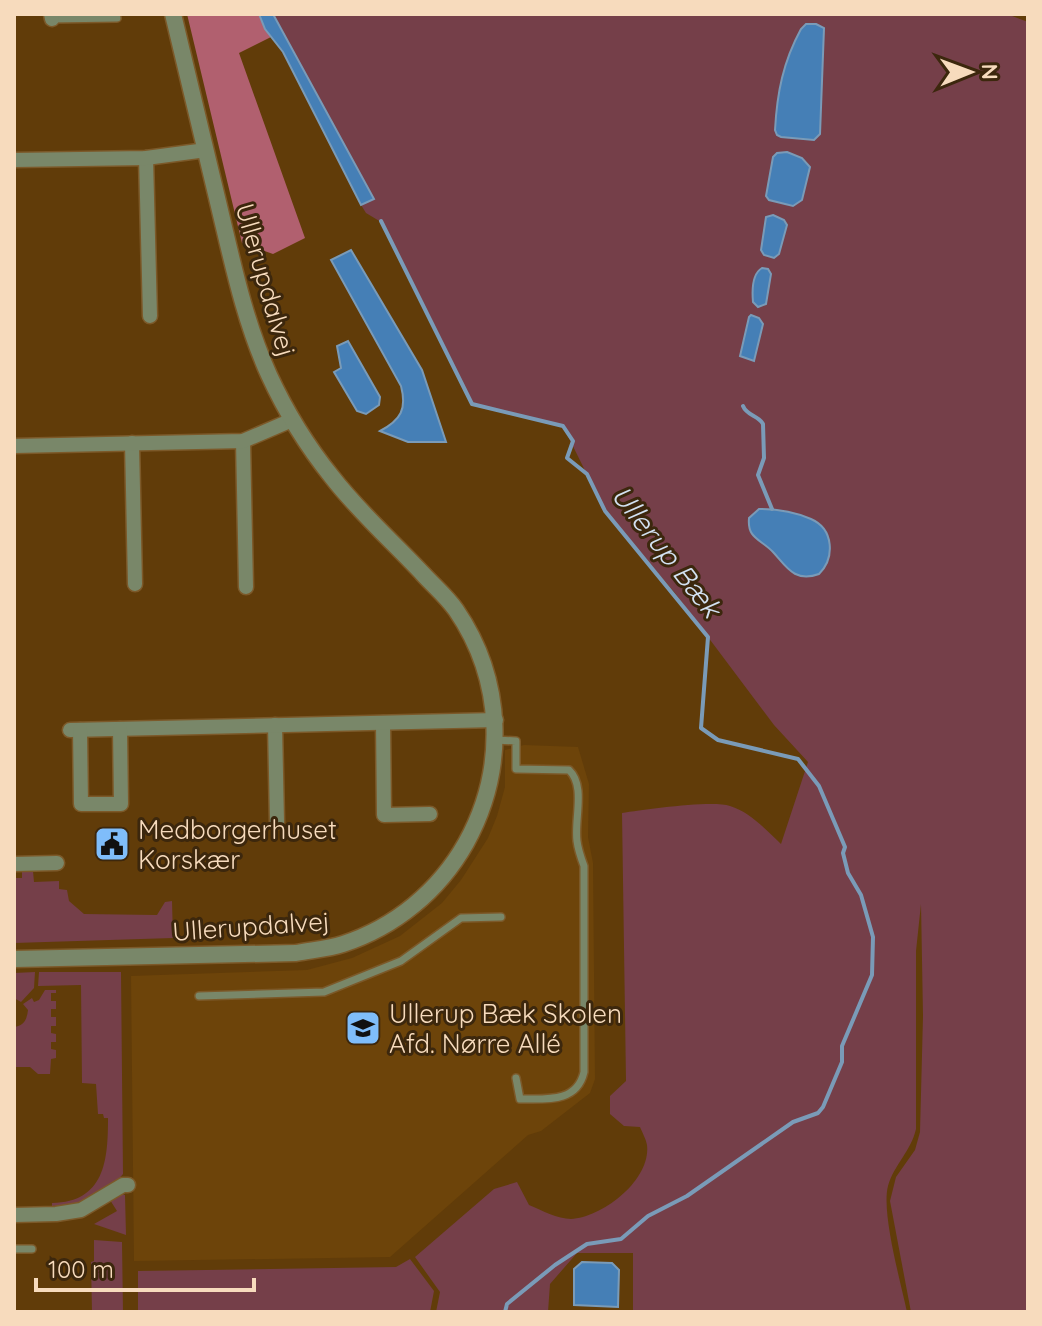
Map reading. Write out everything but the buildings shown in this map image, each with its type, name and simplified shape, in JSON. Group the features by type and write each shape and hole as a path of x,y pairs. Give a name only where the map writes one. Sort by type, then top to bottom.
{"street":[{"name":"Ullerupdalvej","path":"14,959 296,953 341,945 384,928 423,899 458,858 478,821 492,774 496,720 489,678 477,646 454,608 334,479 292,420 251,331 173,14"},
{"path":"14,160 146,158 206,150"},
{"path":"146,158 150,316"},
{"path":"14,446 243,441 292,420"},
{"path":"243,441 246,587"},
{"path":"132,443 135,584"},
{"path":"120,729 121,804 81,804 75,730 496,720"},
{"path":"383,723 384,815 430,814"},
{"path":"275,725 277,822"},
{"path":"14,864 57,863"},
{"path":"14,1215 81,1210 128,1185"}],"lane":[{"path":"52,17 117,18"},
{"path":"495,740 516,741 516,769 569,770 574,775 578,788 577,842 584,866 582,1083 567,1096 557,1099 520,1099 516,1078"},
{"path":"199,996 324,992 401,961 461,918 501,917"},
{"path":"14,1249 32,1249"}],"shaded area":[{"path":"187,14 259,14 271,37 239,53 305,238 273,254 242,243"},
{"path":"259,14 1007,14 1028,22 1028,1312 911,1312 890,1201 896,1177 915,1150 920,1132 923,1016 921,904 916,951 916,1129 891,1178 887,1198 889,1230 907,1312 633,1312 633,1253 577,1253 550,1284 548,1312 436,1312 440,1292 415,1257 494,1189 517,1182 529,1205 561,1218 584,1217 597,1212 622,1194 641,1171 646,1158 647,1145 640,1127 624,1126 610,1114 610,1096 626,1081 622,813 721,804 751,817 781,844 808,762 774,725 675,593 605,511 563,426 472,404 381,222 366,213 361,205 283,52"},
{"name":"Ullerup Bæk Skolen Afd. Nørre Allé","path":"524,745 578,747 589,784 595,1079 590,1093 541,1131 528,1135 390,1257 134,1261 131,976 307,970 352,958 400,936 442,903 461,880 488,838 497,816 505,787 505,750"},
{"path":"22,870 33,871 34,882 59,881 59,889 67,890 69,901 84,914 157,915 165,902 172,901 173,938 14,943 14,878 22,878"},
{"path":"35,972 34,988 21,1002 14,998 14,973"},
{"path":"39,972 121,972 123,1174 100,1193 82,1201 52,1206 52,1203 70,1201 83,1195 100,1176 107,1149 108,1118 98,1114 96,1084 82,1083 81,985 38,986"},
{"path":"45,990 56,990 56,993 51,993 51,1001 56,1001 51,1017 56,1017 56,1026 51,1026 51,1033 56,1034 56,1042 51,1042 51,1049 56,1050 56,1058 51,1059 50,1074 38,1074 30,1067 14,1067 14,1027 23,1024 26,1019 28,1010 23,1004 32,998 34,1002 39,1000"},
{"path":"118,1193 125,1195 126,1235 94,1224 117,1211 110,1200"},
{"path":"94,1240 122,1242 123,1312 92,1312"},
{"path":"410,1259 434,1291 430,1312 138,1312 138,1271 396,1267"}],"water":[{"path":"259,14 273,14 374,199 361,205 283,52 265,29"},
{"path":"806,24 824,28 820,134 814,140 781,137 775,130 785,66 801,29"},
{"path":"787,152 802,158 810,167 802,200 793,206 769,200 766,196 773,157 777,153"},
{"path":"773,215 787,225 779,254 774,258 764,255 761,250 766,217"},
{"path":"351,250 422,370 446,442 408,442 380,431 401,413 403,394 331,260"},
{"path":"762,268 768,269 771,274 766,304 758,307 753,302 754,278"},
{"path":"751,315 763,324 754,361 740,356"},
{"path":"348,341 380,397 379,405 366,414 357,411 334,372 341,368 337,346"},
{"path":"759,509 799,514 819,524 828,537 830,552 819,574 797,575 753,535 749,518"},
{"path":"582,1262 612,1263 619,1270 618,1307 574,1305 574,1269"}],"waterway":[{"name":"Ullerup Bæk","path":"381,221 472,404 563,426 573,441 567,458 587,474 605,511 708,637 701,728 718,740 798,759 819,786 845,847 843,853 848,873 861,895 873,937 872,975 842,1046 842,1062 818,1113 793,1122 687,1196 648,1216 621,1239 587,1244 507,1304 505,1312"},
{"path":"743,406 763,424 764,458 758,475 772,509"}],"place":[{"name":"Medborgerhuset Korskær","path":"112,844"},
{"name":"Ullerup Bæk Skolen Afd. Nørre Allé","path":"363,1028"}]}
